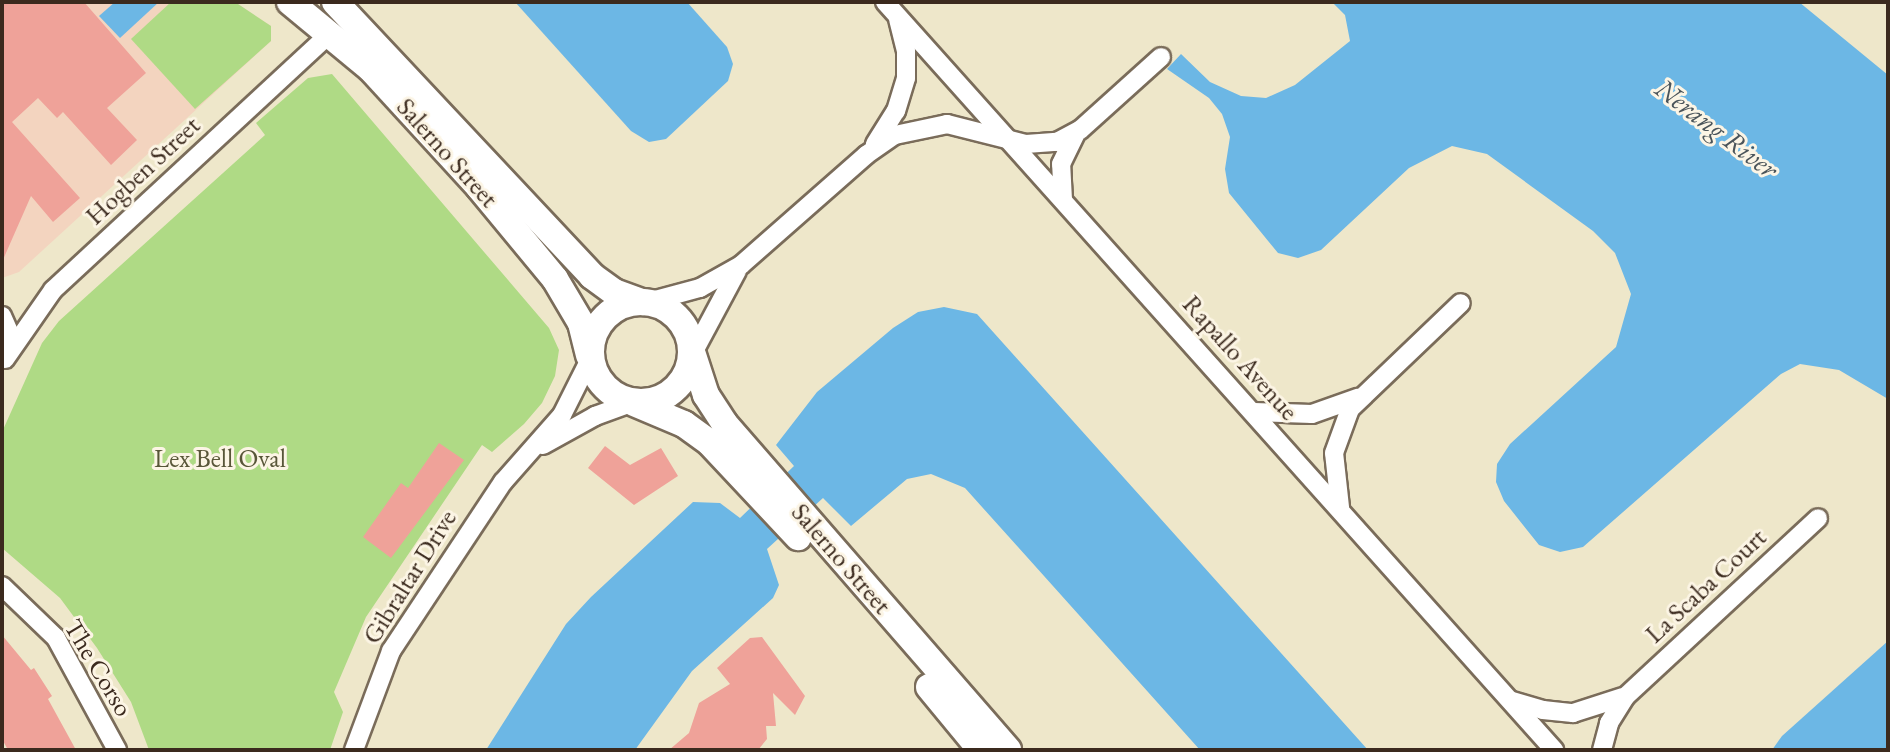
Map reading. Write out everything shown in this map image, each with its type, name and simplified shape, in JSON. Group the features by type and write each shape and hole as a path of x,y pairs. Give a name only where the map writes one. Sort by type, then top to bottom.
{"main road":[{"name":"Salerno Street","path":"335,2 592,276 614,292 645,302"},
{"name":"Salerno Street","path":"295,5 331,33 411,111 555,279 581,323 590,357"},
{"path":"645,302 663,305 681,318 690,334 693,354 685,373 668,392 633,403 603,388 590,357 604,322 619,310 645,302"},
{"name":"Salerno Street","path":"693,354 711,405 768,489 925,669 1008,750"},
{"name":"Salerno Street","path":"633,403 692,429 768,489"},
{"name":"Salerno Street","path":"925,669 981,750"}],"street":[{"path":"858,162 885,131 903,91 905,51 890,8"},
{"name":"Rapallo Avenue","path":"890,8 1554,750"},
{"name":"Hogben Street","path":"3,363 53,289 331,33"},
{"path":"1063,200 1062,158 1080,130 1161,57"},
{"path":"645,302 700,288 741,265 858,162 895,135 928,126 965,126 1009,140 1046,145 1080,130"},
{"path":"693,354 741,265"},
{"path":"1341,510 1335,448 1346,417 1362,394 1461,303"},
{"path":"2,316 10,336 3,363"},
{"name":"Gibraltar Drive","path":"354,750 391,651 503,482 537,448 571,401 590,357"},
{"path":"1254,412 1312,414 1335,409 1362,394"},
{"name":"Gibraltar Drive","path":"537,448 595,416 633,403"},
{"name":"La Scaba Court","path":"1602,750 1615,711 1630,692 1818,518"},
{"name":"The Corso","path":"2,586 56,638 117,750"},
{"name":"La Scaba Court","path":"1509,700 1543,710 1573,713 1608,705 1630,692"}],"shaded area":[{"path":"2,2 235,2 271,26 271,41 19,272 2,278"}],"green space":[{"path":"171,2 235,2 271,26 271,41 195,109 131,39"},
{"name":"Lex Bell Oval","path":"332,74 549,328 559,350 555,376 542,403 524,424 492,452 482,445 366,617 334,692 343,712 330,750 149,750 131,702 97,648 60,598 2,548 2,432 42,343 59,321 265,135 256,123 308,78"}],"water":[{"path":"115,2 159,2 120,38 99,16"},
{"path":"515,2 687,2 727,47 733,64 728,81 666,139 649,142 631,131"},
{"name":"Nerang River","path":"1332,2 1799,2 1888,75 1888,399 1839,370 1800,364 1781,374 1583,547 1560,552 1539,545 1504,501 1496,482 1497,464 1510,444 1616,347 1631,294 1615,253 1593,231 1487,154 1452,146 1409,168 1321,250 1298,258 1278,253 1229,193 1225,169 1230,137 1222,114 1209,98 1167,69 1181,54 1210,82 1241,96 1266,98 1295,85 1350,41 1345,15"},
{"path":"944,307 977,314 1368,750 1200,750 965,488 931,474 907,479 851,526 823,498 767,549 779,585 773,598 692,671 635,750 486,750 566,624 591,597 693,502 720,503 740,518 794,466 776,445 817,392 893,328 918,312"},
{"path":"1888,641 1888,750 1772,750 1782,736"}],"building":[{"path":"2,2 84,2 146,73 107,108 137,140 111,165 63,112 57,118 38,98 12,122 80,198 53,222 31,196 2,262"},
{"path":"439,443 464,460 391,558 363,537 401,483 408,488"},
{"path":"605,446 630,465 661,448 678,476 634,505 588,468"},
{"path":"2,635 31,670 34,668 52,696 48,699 76,750 8,750 2,739"},
{"path":"762,637 805,696 795,715 773,693 776,726 766,726 767,739 758,750 669,750 689,733 699,703 730,684 717,668 750,638"}]}
